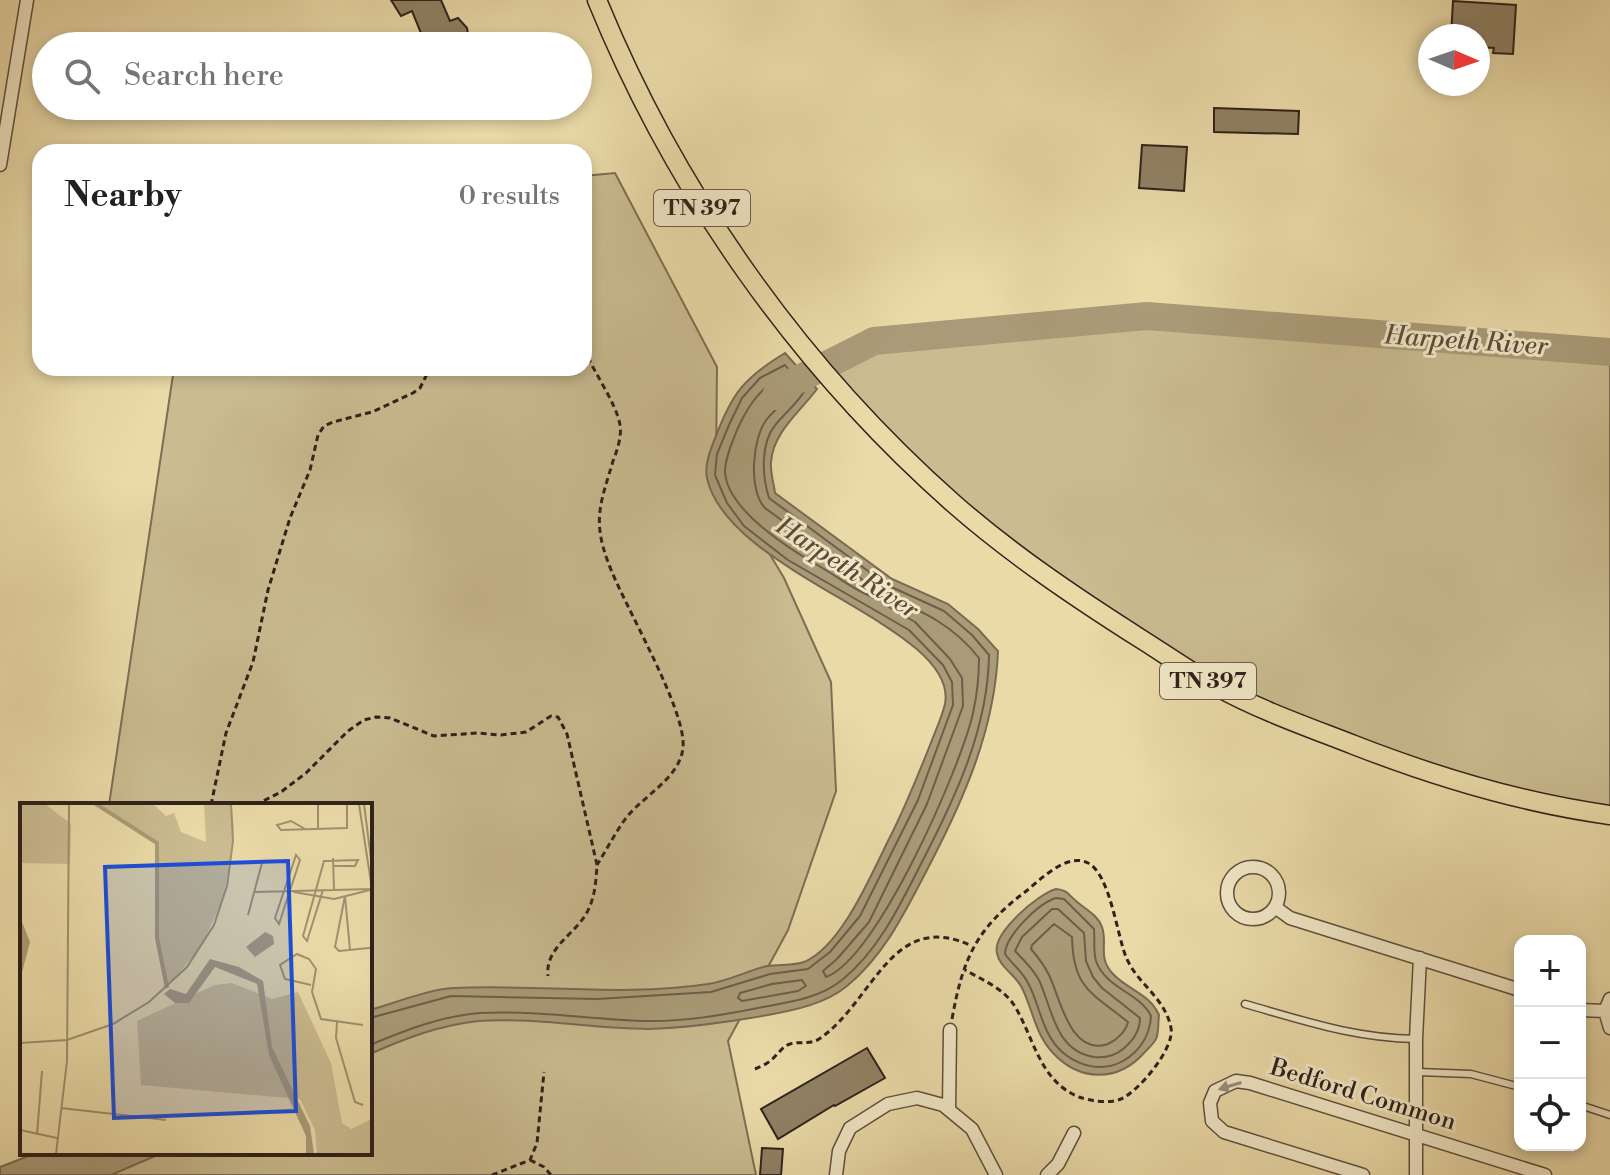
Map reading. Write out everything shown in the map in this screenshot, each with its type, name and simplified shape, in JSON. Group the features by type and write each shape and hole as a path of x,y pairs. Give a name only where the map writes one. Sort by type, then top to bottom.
{"main road":[{"name":"TN 397","path":"597,0 685,182 783,321 871,424 953,502 1014,552 1080,600 1217,687 1302,725 1391,760 1532,801 1610,815"}],"street":[{"path":"0,165 27,0"},
{"path":"1257,867 1266,870 1277,882 1279,890 1275,907 1262,918 1237,915 1227,900 1228,883 1240,869 1257,867"},
{"path":"1275,907 1290,918 1514,988"},
{"path":"1416,1175 1416,1039 1420,958"},
{"path":"1586,1009 1608,1005 1610,1028"},
{"path":"949,1110 950,1030"},
{"name":"Bedford Common","path":"1363,1175 1224,1132 1212,1121 1210,1103 1215,1091 1236,1081 1250,1083 1545,1175"},
{"path":"836,1175 839,1151 850,1128 888,1104 917,1098 943,1105 972,1129 996,1175"},
{"path":"1047,1175 1058,1164 1074,1133"}],"lane":[{"path":"1245,1004 1349,1034 1383,1039 1416,1039"},
{"path":"1418,1072 1471,1074 1514,1085"},
{"path":"1586,1107 1610,1115"}],"path":[{"path":"592,365 620,426 616,452 601,500 598,520 600,536 618,587 667,690 683,737 683,751 670,775 628,816 597,865"},
{"path":"211,803 226,733 253,662 268,590 290,518 310,470 318,435 324,426 333,422 372,412 413,393 420,388 426,376"},
{"path":"259,803 281,792 306,773 348,731 364,720 390,718 434,736 501,735 526,732 551,716 558,717 567,734 597,865 596,886 588,912 574,932 552,952 546,965 548,976"},
{"path":"950,1030 965,970 973,946 995,917 1042,878 1072,862 1088,863 1101,880 1130,966 1162,1003 1171,1026 1170,1044 1133,1090 1121,1099 1100,1101 1078,1096 1052,1077 1042,1064 1011,1002 997,989 965,970"},
{"path":"755,1069 771,1061 791,1043 811,1043 819,1039 848,1012 890,959 907,945 946,936 973,946"},
{"path":"492,1175 530,1160 537,1143 544,1072"},
{"path":"530,1160 544,1167 551,1175"}],"shaded area":[{"path":"615,173 717,367 716,464 784,578 831,682 836,791 788,930 728,1041 756,1175 77,1175 79,1155 372,1155 372,803 109,803 173,376 592,376 592,175"},
{"path":"1147,316 1610,352 1610,815 1532,801 1217,687 1014,552 825,370 874,341"}],"water":[{"path":"785,353 817,389 777,441 771,466 775,493 892,579 948,604 998,651 991,708 975,763 954,816 903,916 873,960 847,986 819,1002 799,1008 723,1022 663,1028 479,1021 423,1033 372,1053 372,1009 412,997 454,988 645,990 715,983 767,966 804,962 830,942 854,909 905,806 945,704 940,676 917,649 882,624 795,572 755,543 724,512 707,478 710,451 734,397 760,370"},
{"path":"1056,889 1063,890 1098,919 1104,933 1104,956 1108,968 1150,1002 1159,1015 1154,1043 1134,1063 1123,1069 1099,1075 1064,1063 1047,1046 1022,988 998,958 997,945 1009,925 1028,906"},
{"path":"31,1155 157,1155 111,1175 0,1175 0,1167"}],"building":[{"path":"391,0 441,0 450,21 458,18 468,32 421,32 412,11 401,16"},
{"path":"1453,1 1516,5 1513,54 1493,53 1494,48 1490,48 1490,24 1452,24"},
{"path":"1214,108 1299,111 1298,134 1214,132"},
{"path":"1142,145 1187,147 1184,191 1139,188"},
{"path":"867,1048 885,1078 778,1139 761,1109"},
{"path":"762,1148 783,1149 781,1175 760,1175"}],"waterway":[{"name":"Harpeth River","path":"776,396 779,389 874,341 1147,316 1610,352"}]}
